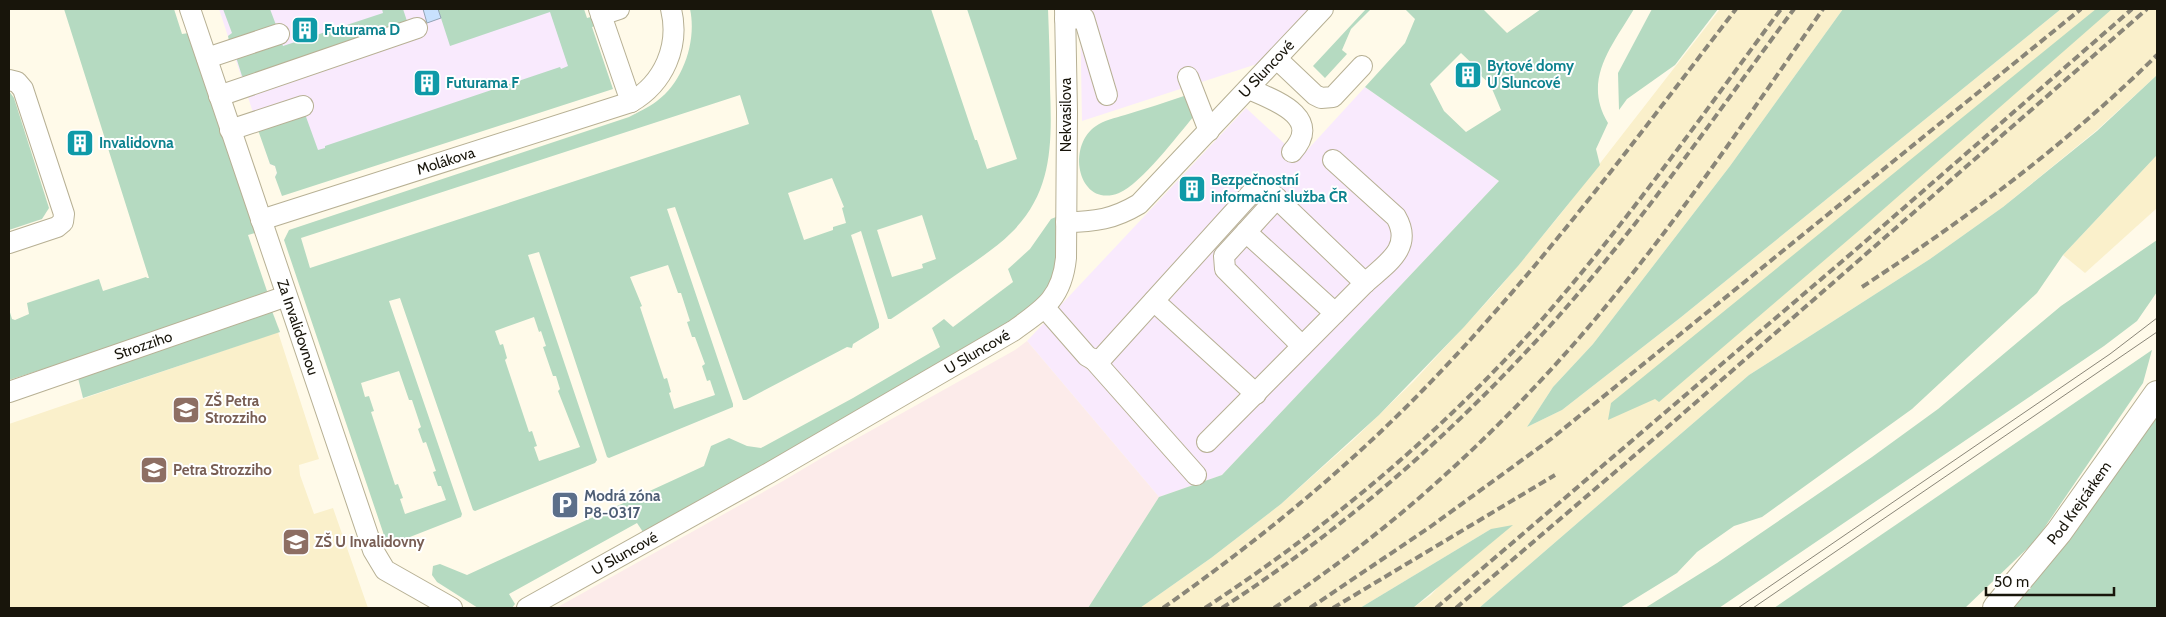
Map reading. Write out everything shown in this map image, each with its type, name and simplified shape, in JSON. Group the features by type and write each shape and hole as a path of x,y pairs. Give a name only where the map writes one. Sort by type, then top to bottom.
{"main road":[{"name":"Pod Krejcárkem","path":"1996,608 2060,532 2157,394"}],"street":[{"name":"Za Invalidovnou","path":"190,9 373,550 385,570 452,608"},
{"name":"Molákova","path":"261,220 631,102 652,85 671,53 675,34 671,9"},
{"name":"U Sluncové","path":"527,608 769,473 1004,336 1044,308 1057,293 1065,274 1066,222 1082,222 1120,215 1138,204 1278,59 1323,9"},
{"path":"606,11 631,102"},
{"path":"1065,14 1084,18 1107,95"},
{"name":"Nekvasilova","path":"1065,14 1067,112 1066,222"},
{"path":"219,96 417,28"},
{"path":"207,58 279,34"},
{"path":"1278,59 1315,95 1321,98 1333,97 1362,66"},
{"path":"1188,77 1208,131"},
{"path":"9,80 17,82 22,89 64,214 63,222 57,227 9,243"},
{"path":"1249,89 1285,105 1298,118 1302,136 1299,144 1292,152"},
{"path":"230,130 303,106"},
{"path":"1207,442 1396,254 1402,243 1401,224 1396,217 1333,160"},
{"path":"1094,360 1102,358 1255,189 1268,190 1365,283"},
{"path":"1277,198 1224,256 1225,270 1235,282 1302,346"},
{"path":"1246,232 1335,314"},
{"path":"1207,243 1224,256"},
{"name":"Strozziho","path":"9,392 278,299"},
{"path":"1154,301 1256,394"},
{"path":"1044,308 1087,356 1094,360 1196,475"}],"shaded area":[{"path":"219,9 562,9 584,77 275,177 277,172 275,166 270,164"},
{"path":"1080,9 1313,9 1263,62 1082,121"},
{"path":"1720,9 1843,9 1730,166 1593,344 1553,387 1527,427 1562,410 1680,318 2061,9 2157,9 2157,75 2097,130 2003,207 1930,259 1749,375 1479,608 1413,608 1431,595 1491,529 1360,608 1140,608 1211,558 1281,504 1352,441 1413,382 1495,293 1559,216"},
{"path":"1365,87 1499,181 1222,475 1159,497 1027,341 1246,108 1300,158"},
{"path":"2157,155 2157,208 2085,273 2063,255"},
{"name":"Petra Strozziho","path":"278,332 319,459 299,465 300,475 314,514 333,508 368,608 9,608 9,424"},
{"path":"1027,341 1159,497 1088,608 556,608 1015,350"}],"green space":[{"path":"64,9 174,9 182,34 189,33 255,233 248,235 268,294 230,309 9,380 9,309 12,319 15,320 29,314 27,303 99,279 103,291 146,277 149,278"},
{"path":"223,9 270,9 276,25 229,41 228,36 232,33"},
{"path":"382,9 403,9 408,24 248,79 242,76 236,57 281,41 283,46 383,13"},
{"path":"438,9 584,9 587,18 598,15 601,24 592,27 613,89 282,196 275,177 277,173 275,166 270,164 258,130 305,114 318,150 325,148 325,146 560,67 561,69 568,66 550,12 450,46"},
{"path":"690,9 931,9 975,140 977,140 987,169 1017,159 967,9 1048,9 1051,108 1050,147 1042,184 1035,201 1025,217 999,244 891,319 888,319 861,231 851,235 879,328 853,344 852,348 847,347 746,400 743,400 675,207 667,209 733,407 609,458 607,457 539,252 528,255 597,460 595,463 475,511 473,510 400,298 389,301 462,514 461,517 392,544 386,541 284,240 289,230 629,117 643,110 666,93 681,72 689,47 692,21","holes":["740,95 749,124 310,268 301,238","832,178 844,207 842,208 846,223 833,227 833,230 804,240 788,193","922,215 936,259 922,264 923,268 892,277 877,230","668,265 678,293 681,293 690,321 687,322 692,337 695,337 705,364 702,366 707,381 710,380 715,395 674,409 667,378 664,379 640,307 642,306 630,277","534,317 546,346 543,347 553,376 556,376 560,389 558,391 580,447 539,461 534,447 537,446 532,431 529,432 505,360 507,358 503,344 500,345 495,331","399,371 409,400 412,400 421,427 418,429 423,443 426,442 436,471 433,472 438,486 441,486 446,500 405,514 400,499 403,498 398,484 395,485 371,412 374,411 369,396 365,397 361,383"]},
{"path":"1366,9 1371,9 1351,29 1342,50 1347,54 1325,78 1313,66"},
{"path":"1405,9 1483,9 1507,33 1541,9 1634,9 1609,50 1599,78 1598,92 1601,107 1608,123 1596,149 1600,165 1518,266 1464,327 1379,415 1281,504 1211,558 1140,608 1088,608 1159,497 1222,475 1499,181 1365,87 1405,43 1415,19","holes":["1461,53 1482,73 1480,75 1490,84 1501,110 1466,132 1444,111 1430,84"]},
{"path":"1652,9 1718,9 1675,65 1627,99 1619,110 1618,73"},
{"path":"1843,9 2061,9 1680,318 1562,410 1527,427 1553,387 1593,344 1730,166"},
{"path":"2096,9 2112,9 1862,228 1659,402 1655,399 1608,420 1611,403"},
{"path":"2157,75 2157,155 2063,255 2037,293 1912,409 1762,517 1734,526 1697,552 1677,573 1620,608 1479,608 1749,375 1930,259 2003,207 2097,131"},
{"path":"9,91 14,98 49,208 42,219 9,230"},
{"path":"1187,95 1194,116 1138,180 1119,193 1105,196 1094,192 1086,184 1081,173 1079,161 1081,148 1086,136 1096,126 1110,119"},
{"path":"1056,217 1058,220 1058,264 1051,288 1025,314 645,535 637,523 509,594 515,604 512,608 478,608 437,582 432,575 433,566 440,564 467,575 704,466 711,446 729,438 747,446 761,448 853,398 940,347 932,328 944,319 953,327 1013,282 1008,269 1030,249 1051,219"},
{"path":"2157,240 2157,292 2137,321 2104,346 1719,608 1645,608 1717,563 1872,457 1938,409 2061,306"},
{"path":"272,311 280,332 83,398 78,378"},
{"path":"2152,350 2143,383 2036,540 1965,608 1774,608"},
{"path":"2157,413 2157,608 2009,608"},
{"path":"1513,525 1413,608 1360,608 1491,529"}],"water":[{"path":"423,9 438,9 441,18 427,23"}],"tram line":[{"path":"1738,608 2110,354 2157,318"},
{"path":"1753,608 2157,332"}],"railway":[{"path":"1163,608 1298,505 1362,450 1423,390 1546,252 1623,156 1736,9"},
{"path":"1205,608 1297,544 1385,474 1468,398 1507,358 1545,316 1607,241 1666,165 1781,9"},
{"path":"1222,608 1268,577 1357,510 1440,437 1519,359 1589,281 1649,205 1794,9"},
{"path":"1274,608 1320,577 1364,543 1449,472 1528,394 1566,353 1632,275 1660,238 1743,124 1823,9"},
{"path":"1310,608 1430,527 1551,439 2081,9"},
{"path":"1436,608 1860,246 2132,9"},
{"path":"1456,608 1663,431 2147,9"},
{"path":"1862,287 1978,207 2052,149 2123,88 2157,55"},
{"path":"1333,608 1555,475"}],"place":[{"name":"Futurama D","path":"305,30"},
{"name":"Bytové domy U Sluncové","path":"1468,75"},
{"name":"Futurama F","path":"427,83"},
{"name":"Invalidovna","path":"80,143"},
{"name":"Bezpečnostní informační služba ČR","path":"1192,189"},
{"name":"ZŠ Petra Strozziho","path":"186,410"},
{"name":"Petra Strozziho","path":"154,470"},
{"name":"Modrá zóna P8-0317","path":"565,505"},
{"name":"ZŠ U Invalidovny","path":"296,542"}]}
